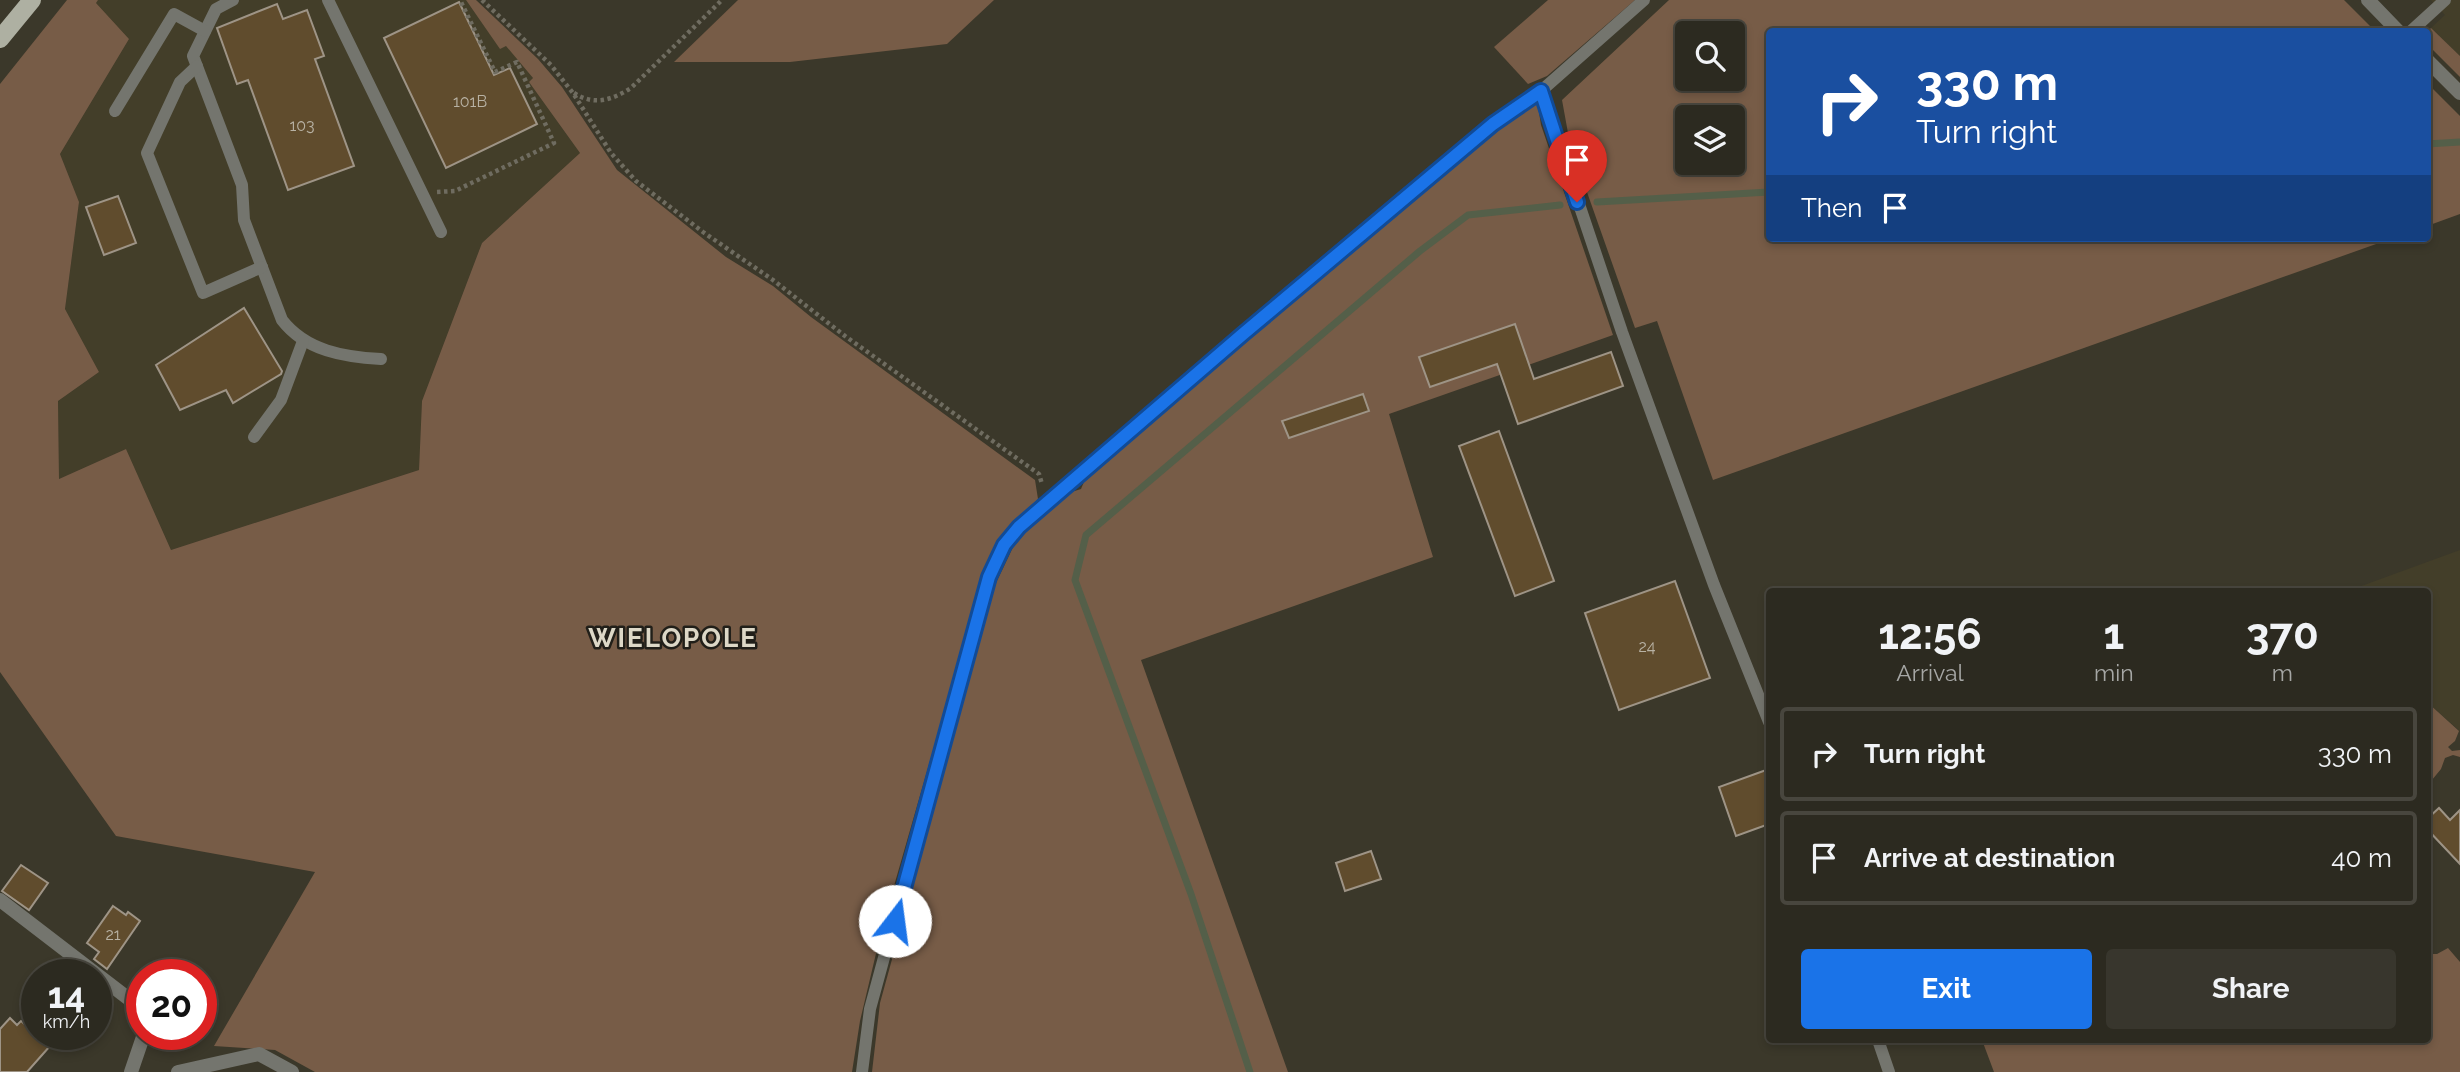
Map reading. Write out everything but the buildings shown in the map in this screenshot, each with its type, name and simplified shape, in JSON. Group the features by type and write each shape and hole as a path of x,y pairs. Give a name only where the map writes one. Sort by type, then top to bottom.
{"main road":[{"path":"0,39 32,0"}],"street":[{"path":"2368,0 2395,28"},
{"path":"2431,64 2460,93"},
{"path":"0,900 126,997"},
{"path":"131,1072 139,1050"},
{"path":"178,1072 259,1054 292,1072"}],"lane":[{"path":"233,0 216,9 193,56 242,184 244,220 282,320 292,334 324,350 354,358 381,359"},
{"path":"328,0 441,232"},
{"path":"862,1072 870,1009 989,577 1004,545 1041,506 1493,124 1541,91 1644,0"},
{"path":"2414,28 2445,0"},
{"path":"115,111 174,14 205,31"},
{"path":"197,66 180,82 147,153 202,293 262,268"},
{"path":"1541,91 1632,358 1714,585 1766,715"},
{"path":"254,437 281,400 303,341"},
{"path":"1879,1043 1889,1072"}],"path":[{"path":"454,191 554,143 517,62 495,72 460,0"},
{"path":"482,0 540,52 573,93 611,153 636,181 1039,474 1043,491 1041,506"},
{"path":"573,93 587,100 599,101 632,88 722,0"}],"shaded area":[{"path":"67,0 98,0 96,3 129,39 60,154 79,202 65,309 99,372 58,401 59,479 126,449 171,550 419,470 422,401 482,243 580,153 529,82 533,78 506,46 500,49 466,0 476,0 538,59 562,87 617,170 726,257 773,286 811,317 1035,480 1038,499 997,544 985,570 883,924 860,1021 852,1072 315,1072 275,1050 217,1046 217,1041 315,872 116,836 0,672 0,84"},
{"path":"466,0 500,48 506,45 533,78 529,82 580,153 482,243 422,401 419,470 171,550 126,449 59,479 58,401 99,372 65,309 79,202 60,154 129,39 95,2"},
{"path":"738,0 994,0 947,44 790,62 674,62"},
{"path":"1548,0 1635,0 1547,76 1528,84 1494,47"},
{"path":"1669,0 2344,0 2372,28 1766,28 1766,242 2382,242 1713,480 1657,321 1635,328 1570,144 1562,100"},
{"path":"2431,0 2460,0 2460,56 2431,28 2445,15"},
{"path":"2431,28 2460,56 2460,77 2431,48"},
{"path":"2431,87 2460,116 2460,214 2431,225"},
{"path":"1537,100 1541,125 1613,335 1389,414 1433,557 1141,660 1288,1072 872,1072 880,1003 995,585 1015,543 1065,494 1081,489 1086,477 1308,285 1421,190"},
{"path":"2460,550 2460,731 2431,706 2431,588 2356,588"},
{"path":"2431,706 2459,731 2455,741 2448,747 2452,751 2460,750 2460,757 2453,755 2445,758 2441,769 2431,781"},
{"path":"2448,948 2460,962 2460,1072 1994,1072 1983,1043 2431,1043 2431,954"}],"waterway":[{"path":"2431,144 2460,142"},
{"path":"1597,202 1766,192"},
{"path":"1250,1072 1191,894 1075,580 1086,535 1420,251 1468,215 1560,205"}],"district":[{"name":"WIELOPOLE","path":"673,638"}],"route":[{"path":"895,921 982,597 1004,545 1019,527 1493,124 1541,91 1577,202"}]}
